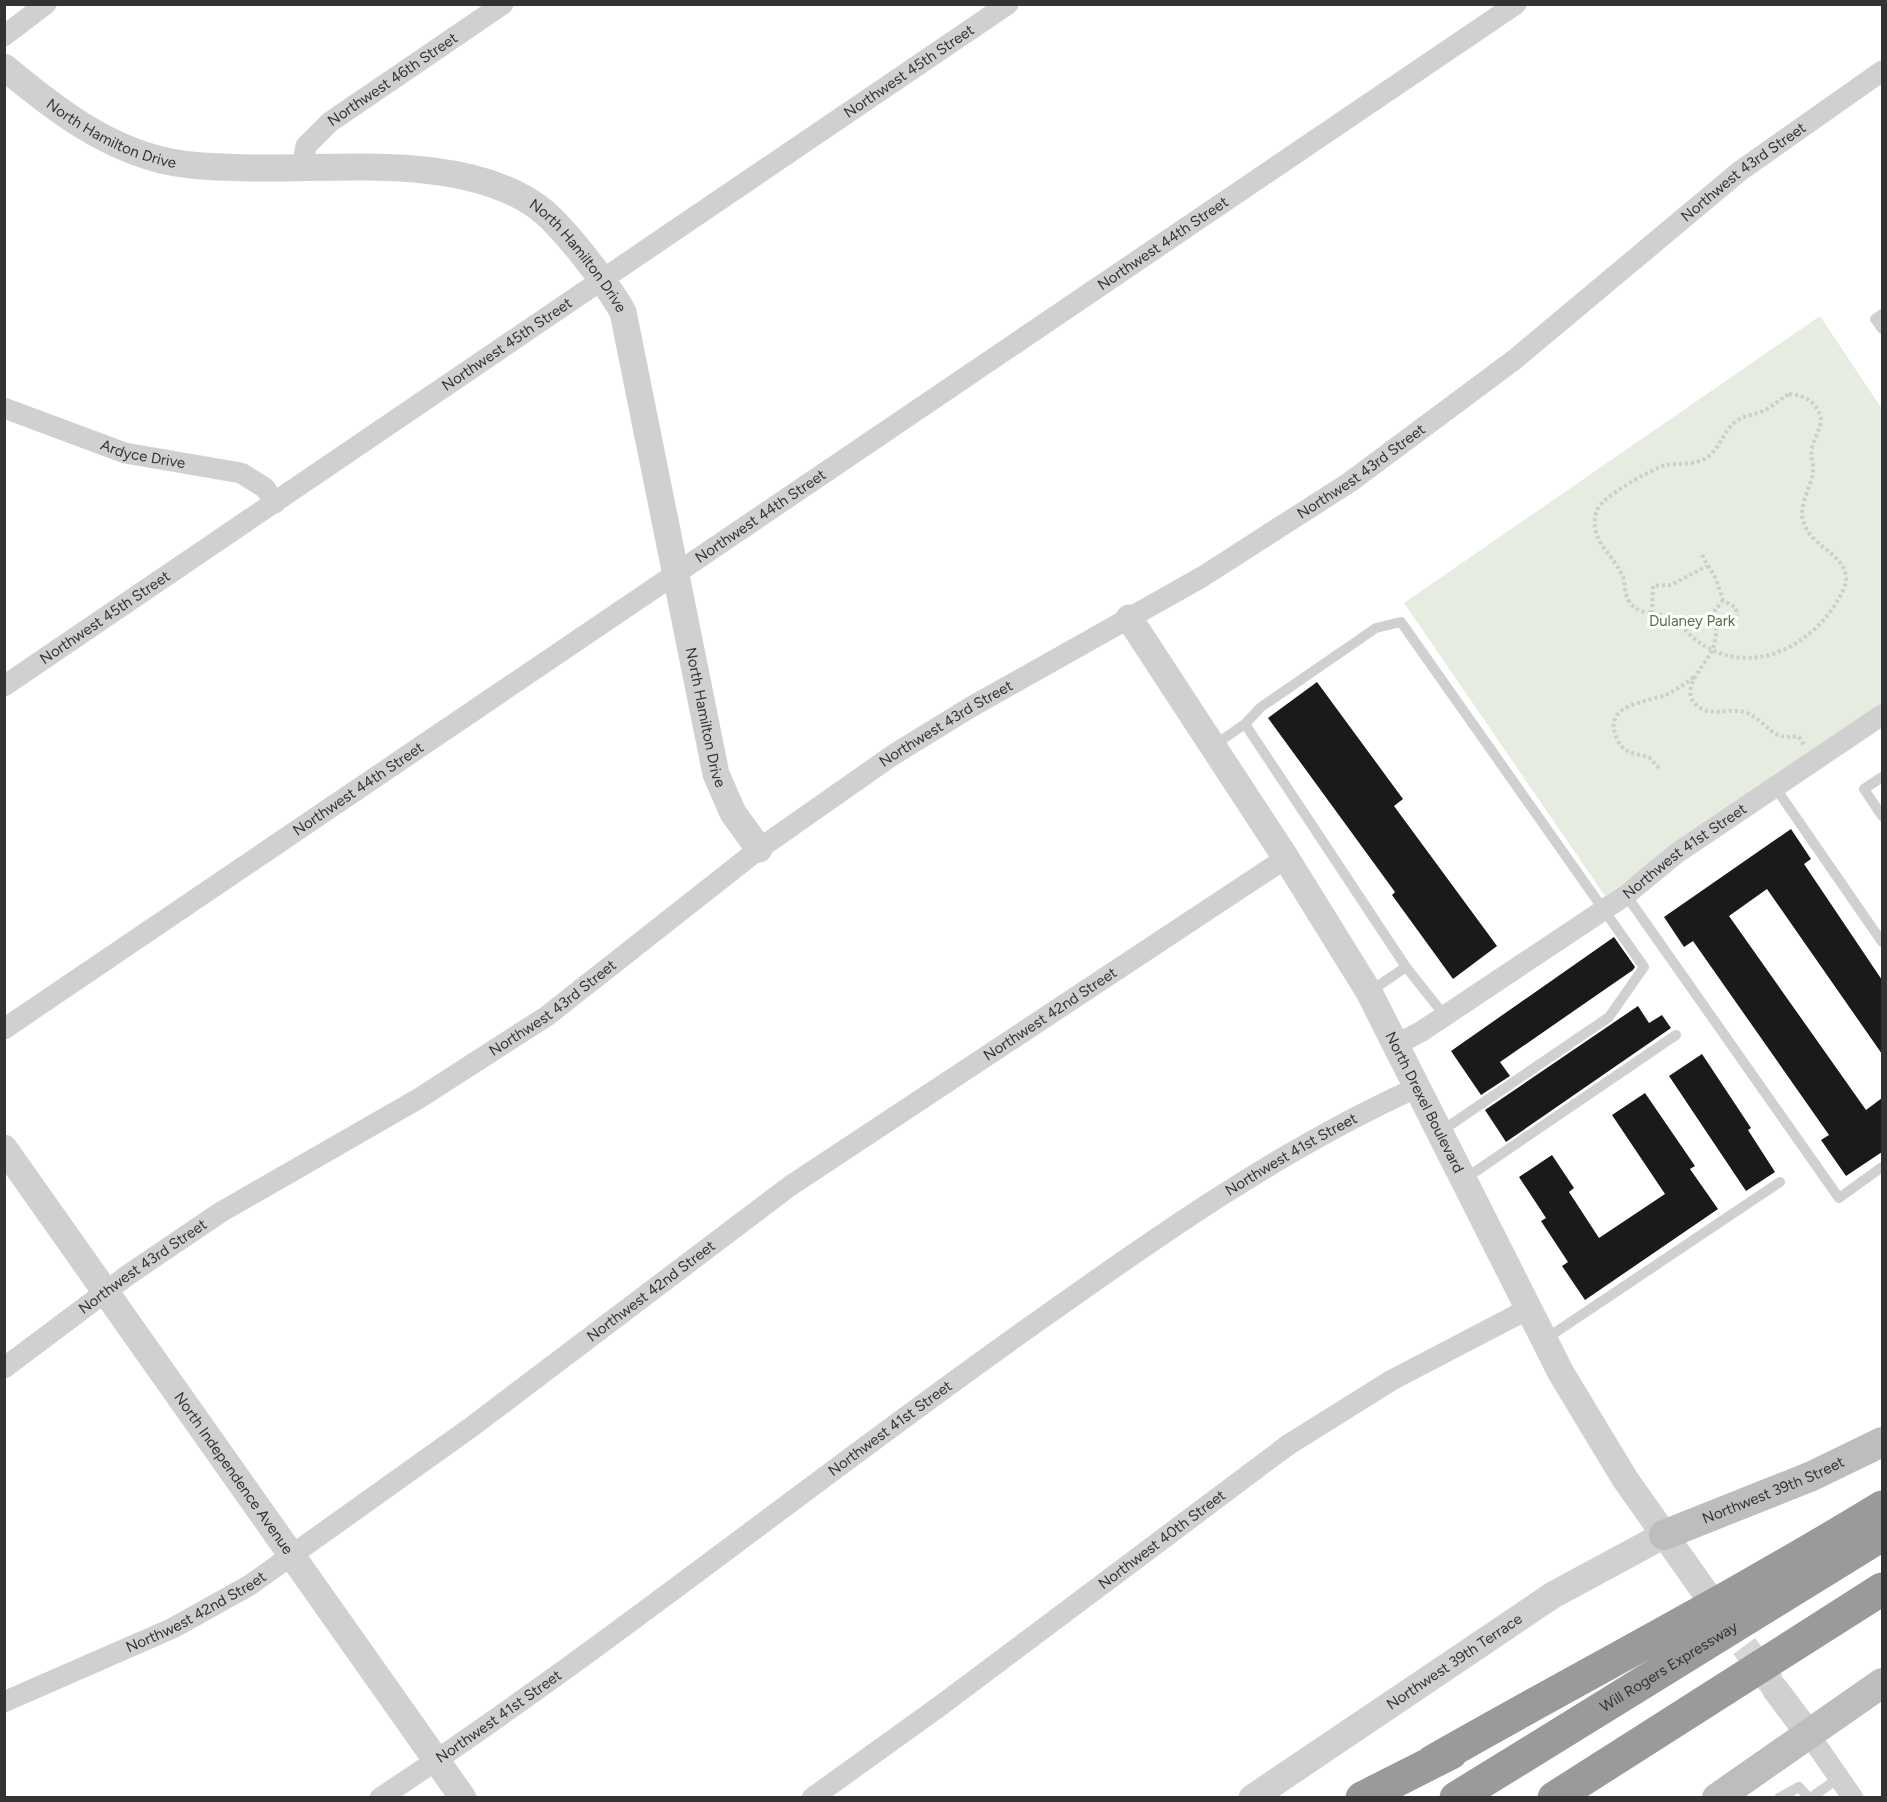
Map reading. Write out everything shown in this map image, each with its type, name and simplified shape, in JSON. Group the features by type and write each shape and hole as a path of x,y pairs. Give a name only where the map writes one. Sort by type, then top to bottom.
{"highway":[{"path":"1362,1797 1686,1622 1882,1507"},
{"name":"Will Rogers Expressway","path":"1456,1797 1882,1536"},
{"path":"1554,1797 1882,1589"},
{"path":"1432,1761 1564,1702 1714,1640"}],"main road":[{"name":"Northwest 39th Street","path":"1664,1535 1812,1476 1882,1442"},
{"path":"1732,1790 1808,1733 1882,1683"}],"street":[{"path":"4,36 46,4"},
{"name":"Northwest 46th Street","path":"302,168 306,146 330,122 503,4"},
{"name":"Northwest 45th Street","path":"4,686 1008,4"},
{"name":"Northwest 44th Street","path":"4,1029 1516,4"},
{"name":"North Hamilton Drive","path":"4,67 84,127 131,150 166,161 206,166 439,171 493,183 544,212 569,237 602,280 622,312 716,774 733,813 759,849"},
{"name":"Northwest 43rd Street","path":"4,1368 106,1292 230,1206 418,1099 510,1041 576,995 759,849 858,778 928,732 1264,539 1406,443 1514,360 1740,171 1882,71"},
{"name":"Ardyce Drive","path":"4,408 125,453 241,473 265,488 275,503"},
{"name":"North Drexel Boulevard","path":"1129,618 1286,858 1369,992 1544,1340 1602,1443 1707,1595"},
{"name":"Northwest 41st Street","path":"1396,1045 1445,1016 1604,910 1677,853 1882,715"},
{"name":"Northwest 42nd Street","path":"4,1702 197,1617 250,1585 470,1428 790,1186 1286,858"},
{"name":"Northwest 41st Street","path":"380,1797 707,1565 940,1390 1133,1254 1201,1208 1302,1146 1418,1087"},
{"name":"North Independence Avenue","path":"4,1148 463,1797"},
{"name":"Northwest 40th Street","path":"812,1797 940,1706 1297,1438 1408,1371 1528,1309"},
{"name":"Northwest 39th Terrace","path":"1252,1797 1552,1595 1664,1535"},
{"path":"1775,1689 1852,1797"}],"lane":[{"path":"1882,314 1875,319 1882,329"},
{"path":"1213,746 1245,724 1261,707 1376,628 1401,622 1644,967 1609,1017 1440,1132"},
{"path":"1245,724 1406,968 1445,1016"},
{"path":"1882,777 1864,789 1882,816"},
{"path":"1775,787 1882,942"},
{"path":"1626,895 1839,1198 1882,1167"},
{"path":"1369,992 1406,968"},
{"path":"1463,1180 1676,1035"},
{"path":"1544,1340 1780,1182"},
{"path":"1779,1797 1799,1787 1809,1797 1839,1778"}],"path":[{"path":"1790,394 1802,395 1811,400 1818,409 1821,424 1811,451 1813,470 1802,501 1805,527 1816,541 1835,555 1842,565 1846,577 1842,593 1811,634 1780,652 1749,657 1712,650 1688,634 1672,619 1641,612 1631,604 1624,592 1623,578 1598,539 1594,527 1598,508 1605,500 1655,468 1702,460 1713,453 1732,424 1742,416 1762,411 1790,394"},
{"path":"1702,555 1716,579 1723,600 1736,608 1737,616"},
{"path":"1652,613 1653,586 1671,585 1707,566"},
{"path":"1723,600 1715,610 1716,636 1712,650 1694,677 1690,692 1694,702 1704,710 1745,712 1762,721 1776,736 1786,738 1798,736 1815,760"},
{"path":"1659,768 1649,757 1630,753 1620,745 1614,731 1617,717 1627,706 1674,692 1694,677"}],"green space":[{"name":"Dulaney Park","path":"1820,316 1882,409 1882,705 1605,896 1404,603"}],"building":[{"path":"1317,682 1403,799 1394,806 1497,946 1453,979 1392,895 1395,892 1268,718"},
{"path":"1791,829 1811,859 1804,864 1882,980 1882,1054 1767,889 1729,916 1866,1110 1882,1098 1882,1152 1846,1176 1821,1140 1829,1135 1693,941 1684,947 1664,917"},
{"path":"1614,937 1635,967 1633,970 1500,1062 1510,1076 1481,1095 1451,1051"},
{"path":"1638,1006 1649,1023 1662,1015 1671,1028 1506,1142 1485,1110"},
{"path":"1702,1054 1751,1128 1748,1130 1775,1172 1746,1191 1669,1076"},
{"path":"1645,1093 1695,1166 1690,1169 1718,1209 1585,1300 1562,1266 1568,1262 1541,1221 1546,1218 1519,1177 1552,1155 1574,1188 1569,1192 1599,1238 1665,1194 1612,1115"}],"tunnel":[{"path":"1720,1613 1772,1684"}]}
